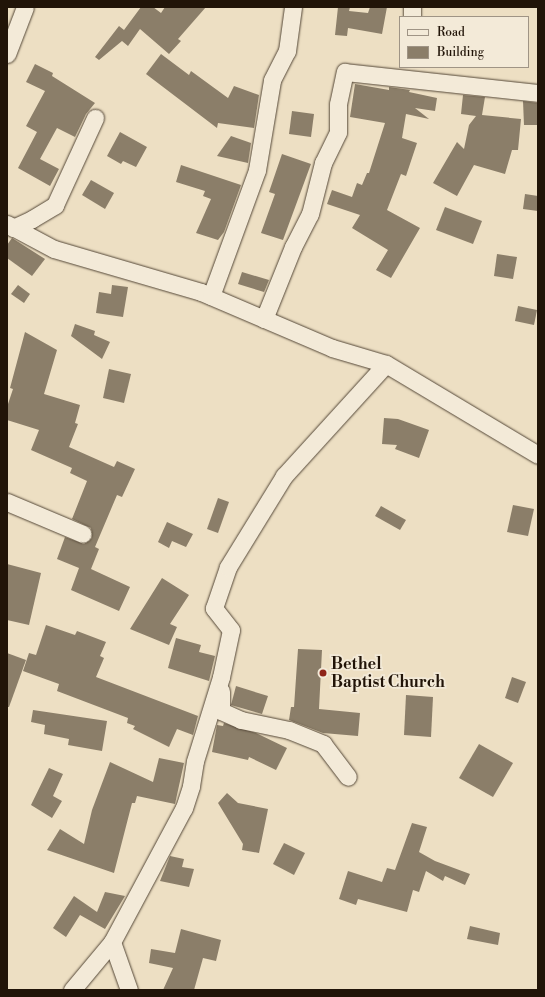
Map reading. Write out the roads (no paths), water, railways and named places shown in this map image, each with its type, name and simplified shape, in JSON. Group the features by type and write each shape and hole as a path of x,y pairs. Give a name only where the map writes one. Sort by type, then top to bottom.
{"street":[{"path":"7,54 25,7"},
{"path":"211,296 257,170 272,80 287,51 293,7"},
{"path":"264,319 293,247 310,214 323,163 338,132 338,104 345,72 416,74 538,93"},
{"path":"10,226 32,220 54,204 95,118"},
{"path":"10,226 54,249 211,296 332,348 386,364 538,455"},
{"path":"72,990 112,942 184,808 192,786 195,761 221,677 231,630 214,608 228,567 284,476 386,364"},
{"path":"7,502 83,534"},
{"path":"221,677 221,711 240,720 289,730 323,744 348,777"},
{"path":"112,942 129,990"}],"place":[{"name":"Bethel Baptist Church","path":"323,673"}]}
